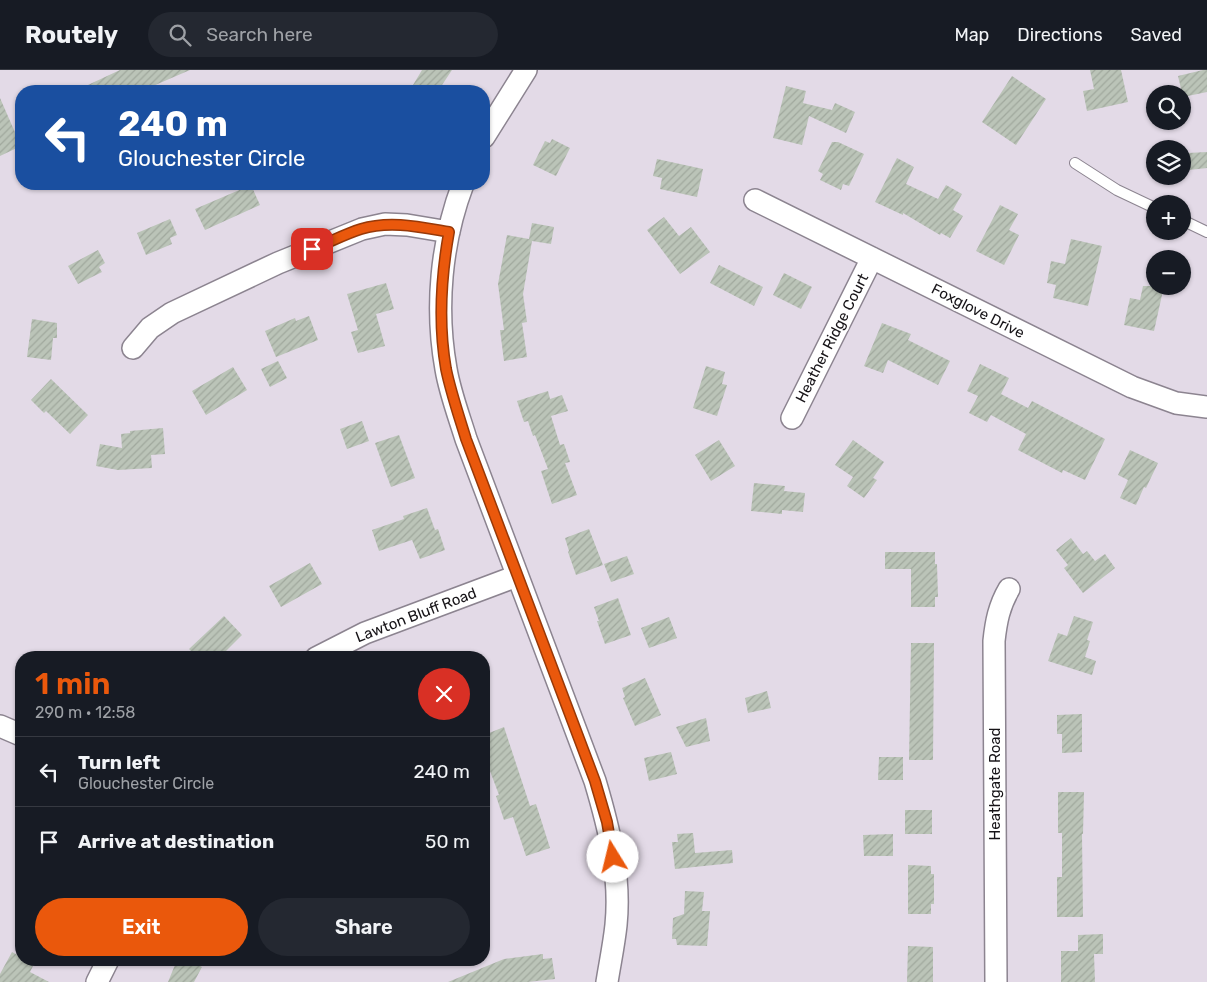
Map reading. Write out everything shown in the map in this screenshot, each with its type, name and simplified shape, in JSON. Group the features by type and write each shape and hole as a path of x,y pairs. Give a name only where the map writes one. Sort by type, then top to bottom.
{"street":[{"path":"490,128 526,70"},
{"path":"461,190 449,232 444,263 441,305 446,368 450,388 466,439 595,781 607,822 612,843 616,885 616,924 607,982"},
{"name":"Foxglove Drive","path":"755,200 1132,386 1176,403 1207,407"},
{"path":"133,348 150,328 172,313 278,263 362,228 385,224 407,225 449,232"},
{"name":"Heather Ridge Court","path":"792,418 872,258"},
{"name":"Lawton Bluff Road","path":"330,651 365,633 517,576"},
{"name":"Heathgate Road","path":"996,982 994,641 996,619 1009,589"},
{"path":"0,726 15,733"},
{"path":"97,982 105,966"}],"lane":[{"path":"1075,163 1117,190 1146,204"},
{"path":"1191,224 1207,232"}],"building":[{"path":"120,70 190,70 155,85 88,85"},
{"path":"422,70 452,70 442,85 413,85"},
{"path":"1090,70 1121,70 1128,102 1087,111 1083,91 1094,89"},
{"path":"1207,70 1207,92 1191,95 1191,85 1180,85 1178,76"},
{"path":"1012,76 1046,99 1016,145 982,122"},
{"path":"786,86 806,91 803,103 832,110 835,103 855,112 846,133 809,116 802,145 773,138"},
{"path":"0,98 15,132 15,149 0,156"},
{"path":"552,139 570,148 556,176 533,165 545,141 550,143"},
{"path":"832,142 838,142 864,154 849,186 843,184 841,190 820,180 823,174 818,171"},
{"path":"1207,152 1207,168 1191,170 1191,153"},
{"path":"897,158 914,167 906,184 938,199 946,185 962,194 953,210 963,216 950,238 941,233 940,235 903,213 903,215 875,202"},
{"path":"657,159 703,169 697,197 660,189 662,178 653,176"},
{"path":"239,190 253,190 260,205 205,230 195,209"},
{"path":"1000,205 1018,214 1009,230 1019,235 1004,265 976,251"},
{"path":"664,217 679,236 691,227 710,252 680,274 647,230"},
{"path":"170,219 177,235 170,238 172,244 146,255 137,233"},
{"path":"532,223 554,227 551,244 532,241 523,294 527,322 522,323 527,357 504,361 500,330 504,330 498,284 507,235 529,239"},
{"path":"1071,239 1102,246 1088,306 1053,298 1056,285 1047,283 1051,261 1065,264"},
{"path":"98,250 105,263 99,267 102,272 78,284 68,266"},
{"path":"719,265 763,287 754,306 710,283"},
{"path":"784,273 812,287 801,309 773,295"},
{"path":"386,283 394,309 376,314 385,346 358,353 351,332 358,330 347,294"},
{"path":"1143,286 1146,286 1146,295 1162,295 1154,331 1124,325 1130,298 1140,300"},
{"path":"309,316 318,340 276,357 265,331 295,318 296,321"},
{"path":"32,319 57,323 57,338 53,338 51,360 27,357"},
{"path":"882,323 911,334 908,340 950,361 938,385 888,360 883,373 864,366"},
{"path":"278,361 287,378 270,387 261,369"},
{"path":"980,364 1009,378 1001,394 1028,408 1032,401 1105,439 1085,480 1063,470 1062,473 1018,450 1026,434 991,415 987,422 969,413 978,396 967,391"},
{"path":"706,366 725,372 722,384 727,385 717,416 693,408"},
{"path":"233,367 247,390 206,415 192,391"},
{"path":"51,379 88,415 70,434 46,411 44,413 31,400"},
{"path":"548,391 550,399 562,395 568,411 551,416 560,445 564,444 570,462 565,463 577,495 552,504 541,471 548,469 528,421 524,422 517,401"},
{"path":"362,421 369,441 347,449 340,429"},
{"path":"163,428 165,454 151,455 152,468 118,470 96,466 100,444 122,448 121,434 130,433 130,431"},
{"path":"399,435 415,478 391,487 375,443"},
{"path":"719,440 735,466 711,481 695,455"},
{"path":"853,440 884,462 873,478 877,480 864,498 847,486 853,477 835,465"},
{"path":"1130,450 1158,463 1136,505 1120,498 1128,480 1118,475"},
{"path":"754,483 785,486 784,491 805,493 803,512 782,510 782,514 751,511"},
{"path":"427,508 435,530 438,529 445,550 420,559 412,540 379,551 372,530 404,519 403,516"},
{"path":"589,529 603,565 576,575 565,538"},
{"path":"1071,538 1083,554 1087,551 1095,561 1105,554 1115,568 1083,593 1064,568 1068,565 1056,550"},
{"path":"885,552 935,552 938,597 935,597 935,607 911,607 911,569 885,569"},
{"path":"627,556 634,574 611,582 604,564"},
{"path":"310,563 322,584 281,607 269,586"},
{"path":"618,598 631,635 605,644 594,607"},
{"path":"224,616 242,635 226,651 191,651 189,649"},
{"path":"1074,616 1093,622 1087,640 1090,641 1085,657 1096,661 1092,675 1048,661 1058,633 1067,636"},
{"path":"669,617 677,638 649,648 641,628"},
{"path":"911,643 934,643 933,760 909,760"},
{"path":"645,678 661,715 635,726 623,698 625,697 622,688"},
{"path":"767,691 771,708 748,713 745,698"},
{"path":"1082,714 1082,752 1062,753 1062,734 1057,734 1057,715"},
{"path":"706,718 710,741 686,747 676,727"},
{"path":"504,727 530,806 536,804 550,848 526,856 513,817 504,820 496,796 499,795 490,771 490,733"},
{"path":"671,752 677,774 649,781 644,758"},
{"path":"879,757 903,757 903,780 878,780"},
{"path":"1058,792 1084,792 1082,834 1083,917 1057,917 1057,877 1062,877 1062,833 1058,833"},
{"path":"905,810 932,810 932,834 905,834"},
{"path":"693,833 695,853 732,850 733,863 675,869 672,842 678,842 677,834"},
{"path":"893,834 893,856 864,856 863,835"},
{"path":"908,865 931,866 931,874 934,874 934,904 931,904 931,914 908,914"},
{"path":"685,891 704,892 702,911 710,911 707,946 677,945 676,939 672,939 673,918 684,914"},
{"path":"1103,934 1103,954 1094,954 1095,982 1061,982 1061,951 1078,951 1078,935"},
{"path":"908,946 933,947 933,982 907,982"},
{"path":"12,952 15,954 15,966 33,966 30,972 49,982 0,982 0,974"},
{"path":"543,954 543,959 552,958 555,979 528,982 448,982 490,966 504,959"},
{"path":"175,966 202,967 194,982 168,982"}],"route":[{"path":"312,249 362,228 385,224 407,225 449,232 444,263 441,305 443,348 450,388 466,439 542,645 595,781 612,843 613,857"}]}
